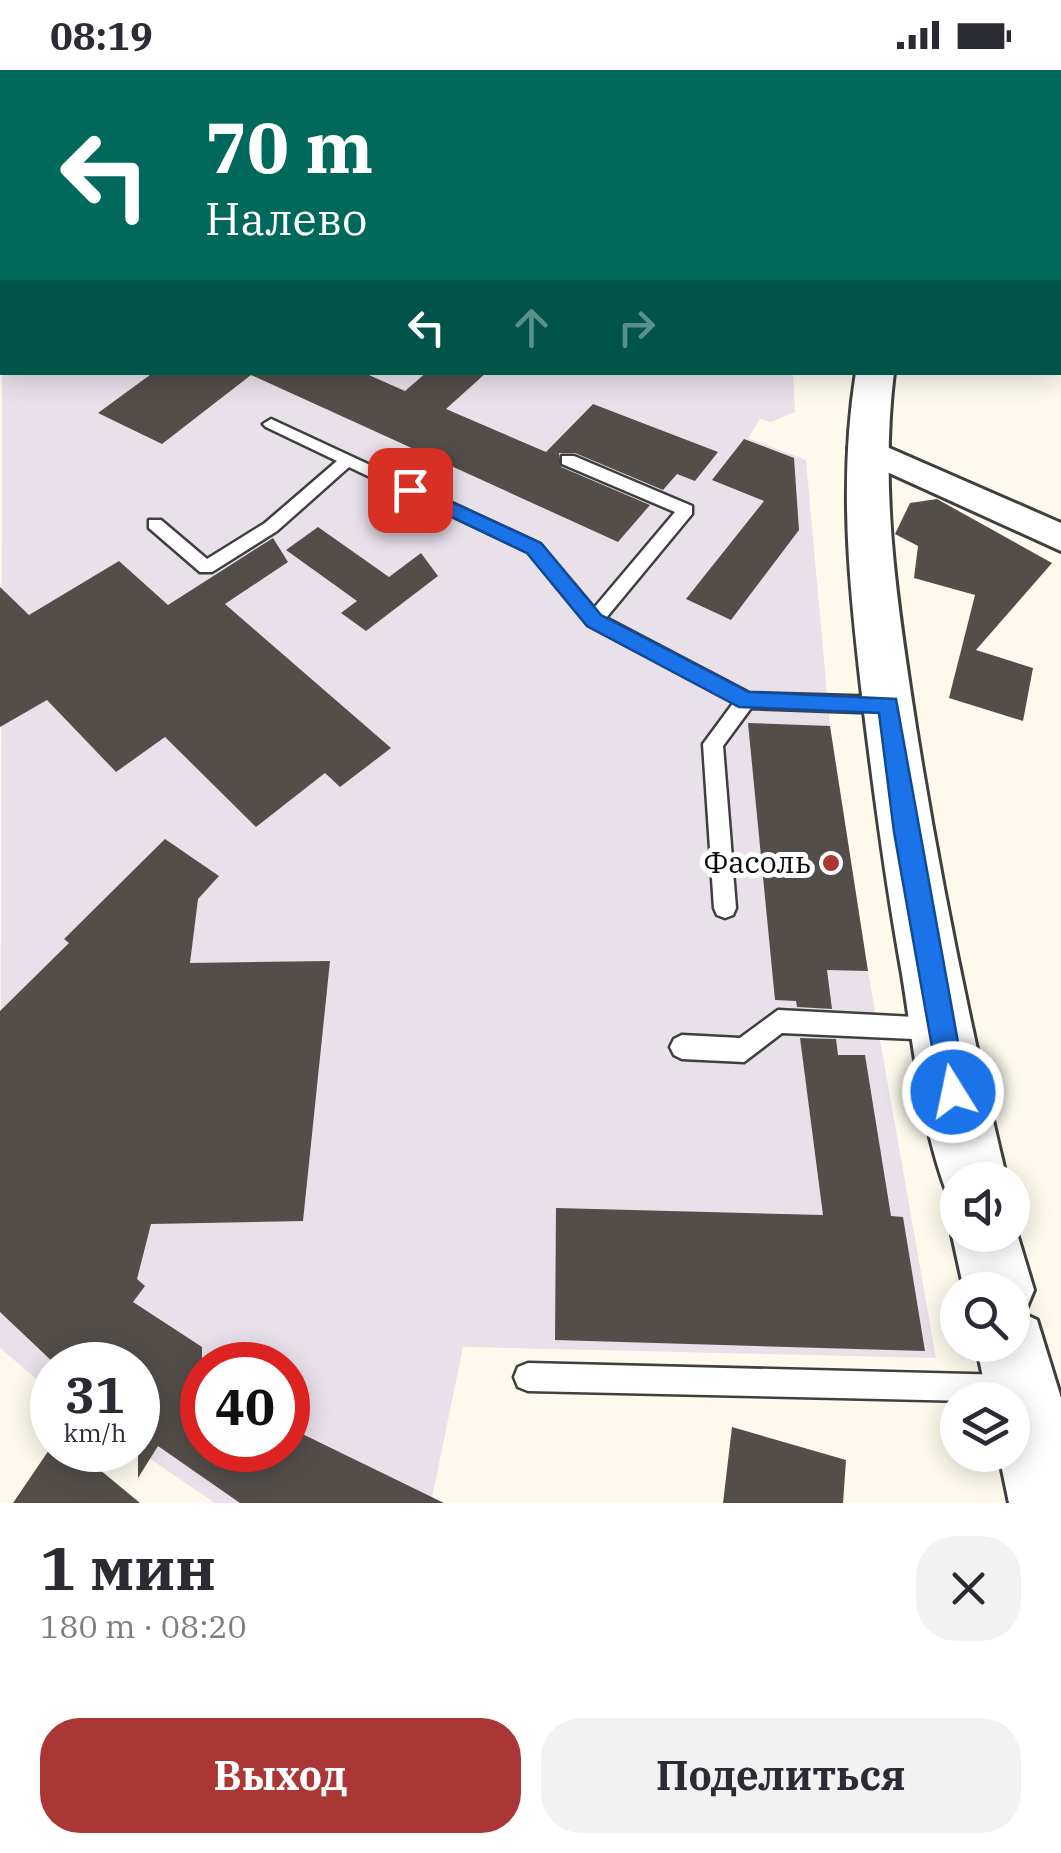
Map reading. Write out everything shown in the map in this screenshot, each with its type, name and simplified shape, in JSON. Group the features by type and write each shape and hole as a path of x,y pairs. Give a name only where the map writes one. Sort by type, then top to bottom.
{"street":[{"path":"874,375 864,448 863,522 906,832 970,1162"},
{"path":"864,448 1061,538"},
{"path":"1017,1367 1048,1503"}],"lane":[{"path":"271,424 534,548 594,620 746,700 888,705"},
{"path":"155,524 206,568 271,527 348,460"},
{"path":"568,460 686,510 594,620"},
{"path":"725,908 713,744 746,700"},
{"path":"682,1047 744,1050 778,1021 942,1029"},
{"path":"528,1377 1017,1367"}],"shaded area":[{"path":"2,375 793,375 795,412 771,422 760,419 748,438 806,460 830,726 868,971 936,1358 463,1347 431,1503 215,1503 160,1466 160,1342 30,1342 30,1373 0,1348"}],"building":[{"path":"150,375 251,375 162,444 98,413"},
{"path":"251,375 369,375 405,391 424,375 484,375 446,409 546,452 593,404 718,452 695,481 677,474 663,490 575,453 559,453 561,467 650,505 618,542"},
{"path":"744,439 794,458 799,530 731,620 686,599 764,501 712,480"},
{"path":"937,499 1052,563 976,650 1033,668 1023,721 949,698 975,595 914,578 918,546 895,534 910,503"},
{"path":"318,527 389,577 421,553 438,576 366,631 341,613 357,601 286,550"},
{"path":"273,538 288,562 225,604 391,748 340,787 325,773 256,827 165,737 116,772 47,700 0,727 0,587 29,615 119,561 168,605"},
{"path":"748,723 830,726 868,971 827,970 832,1009 797,1007 796,1001 775,1000"},
{"path":"165,839 219,876 198,899 190,963 330,961 303,1221 151,1224 137,1279 145,1286 133,1302 194,1342 180,1342 180,1461 160,1447 160,1342 32,1342 0,1312 0,1011 69,943 64,939"},
{"path":"800,1038 836,1039 838,1055 865,1055 891,1216 903,1217 925,1351 555,1340 556,1208 823,1215"},
{"path":"732,1427 846,1460 843,1503 723,1503"},
{"path":"310,1438 444,1503 240,1503 195,1472 310,1472"},
{"path":"34,1472 103,1472 140,1503 13,1503"}],"place":[{"name":"Фасоль","path":"831,863"}],"route":[{"path":"410,490 534,548 594,620 746,700 888,705 906,832 953,1092"}]}
